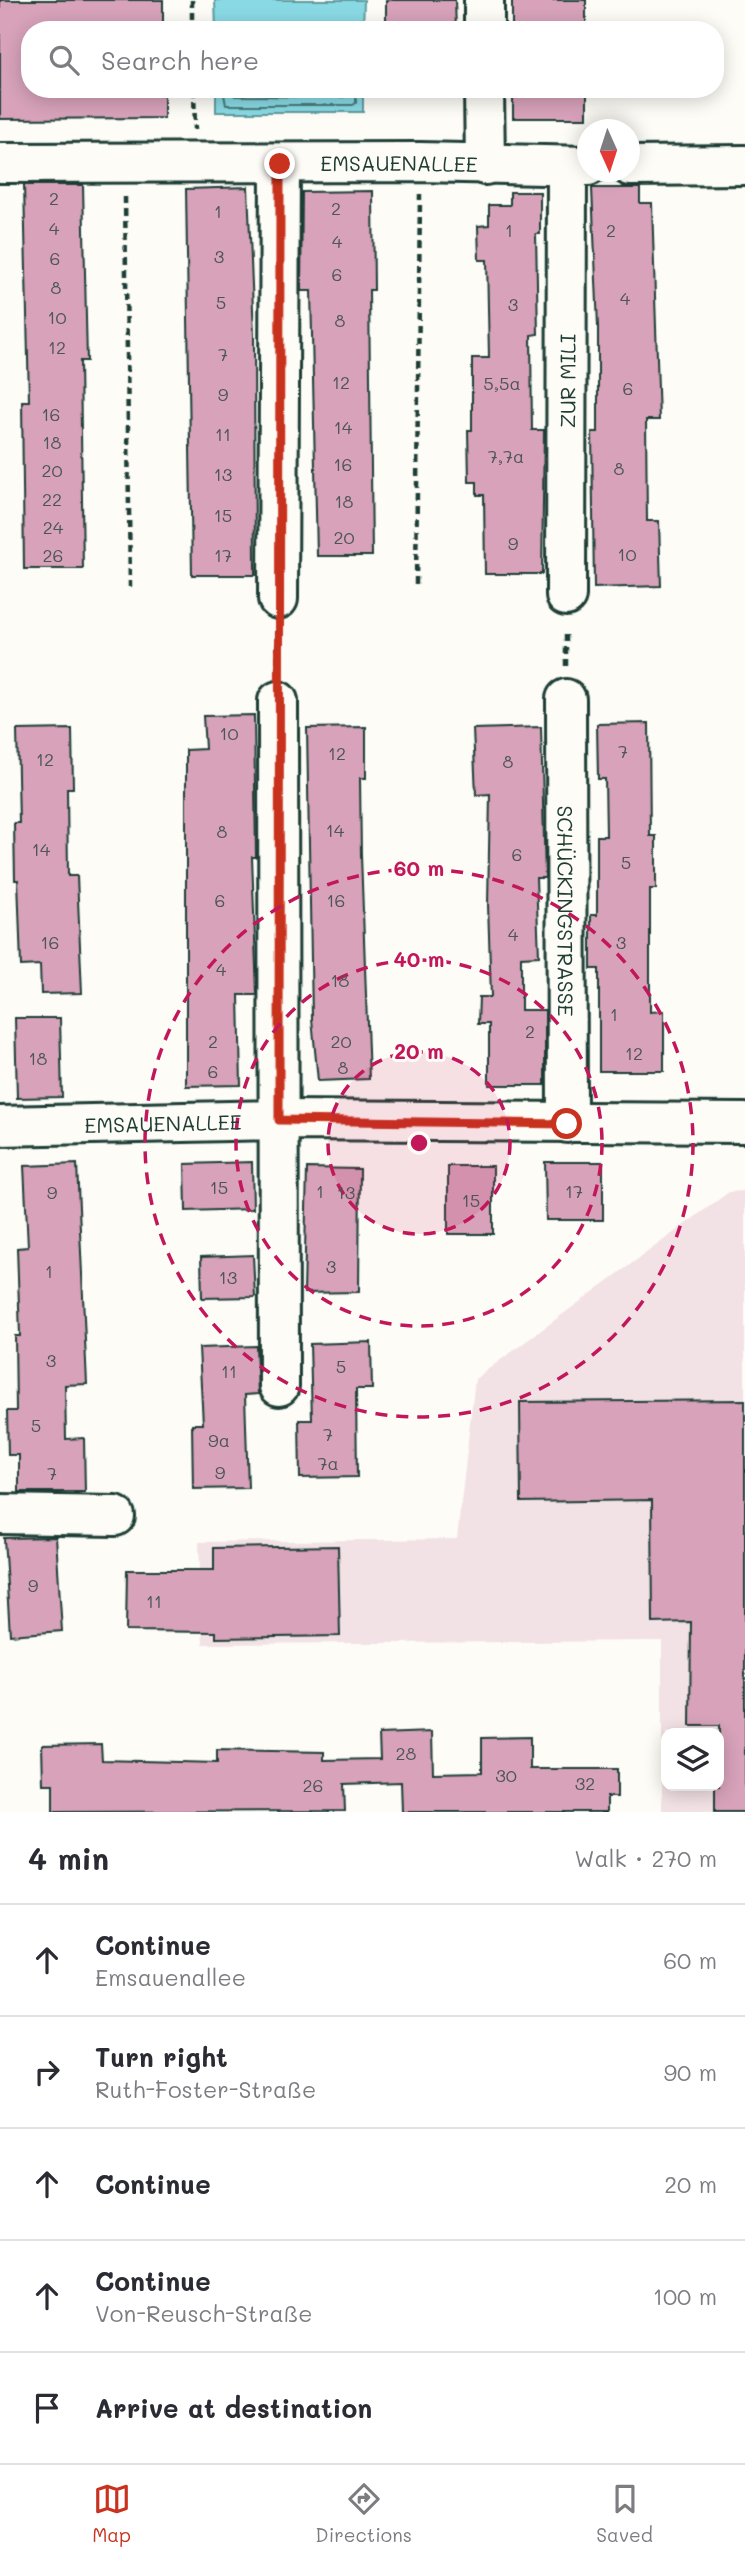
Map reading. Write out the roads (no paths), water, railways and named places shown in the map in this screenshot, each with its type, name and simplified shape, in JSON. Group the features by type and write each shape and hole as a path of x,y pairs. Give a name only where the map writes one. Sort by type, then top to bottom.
{"street":[{"path":"484,0 484,21"},
{"path":"484,98 485,164"},
{"name":"EMSAUENALLEE","path":"0,163 420,162 577,166"},
{"path":"278,599 280,164"},
{"path":"640,166 745,165"},
{"name":"ZUR MILI","path":"566,596 577,166"},
{"name":"SCHÜCKINGSTRASSE","path":"566,699 567,1124"},
{"path":"278,701 279,1386"},
{"name":"EMSAUENALLEE","path":"0,1126 279,1120 567,1124 745,1123"},
{"path":"0,1514 115,1516"}],"water":[{"path":"215,0 364,0 363,21 216,21"},
{"path":"216,98 363,98 363,112 216,112"}]}
